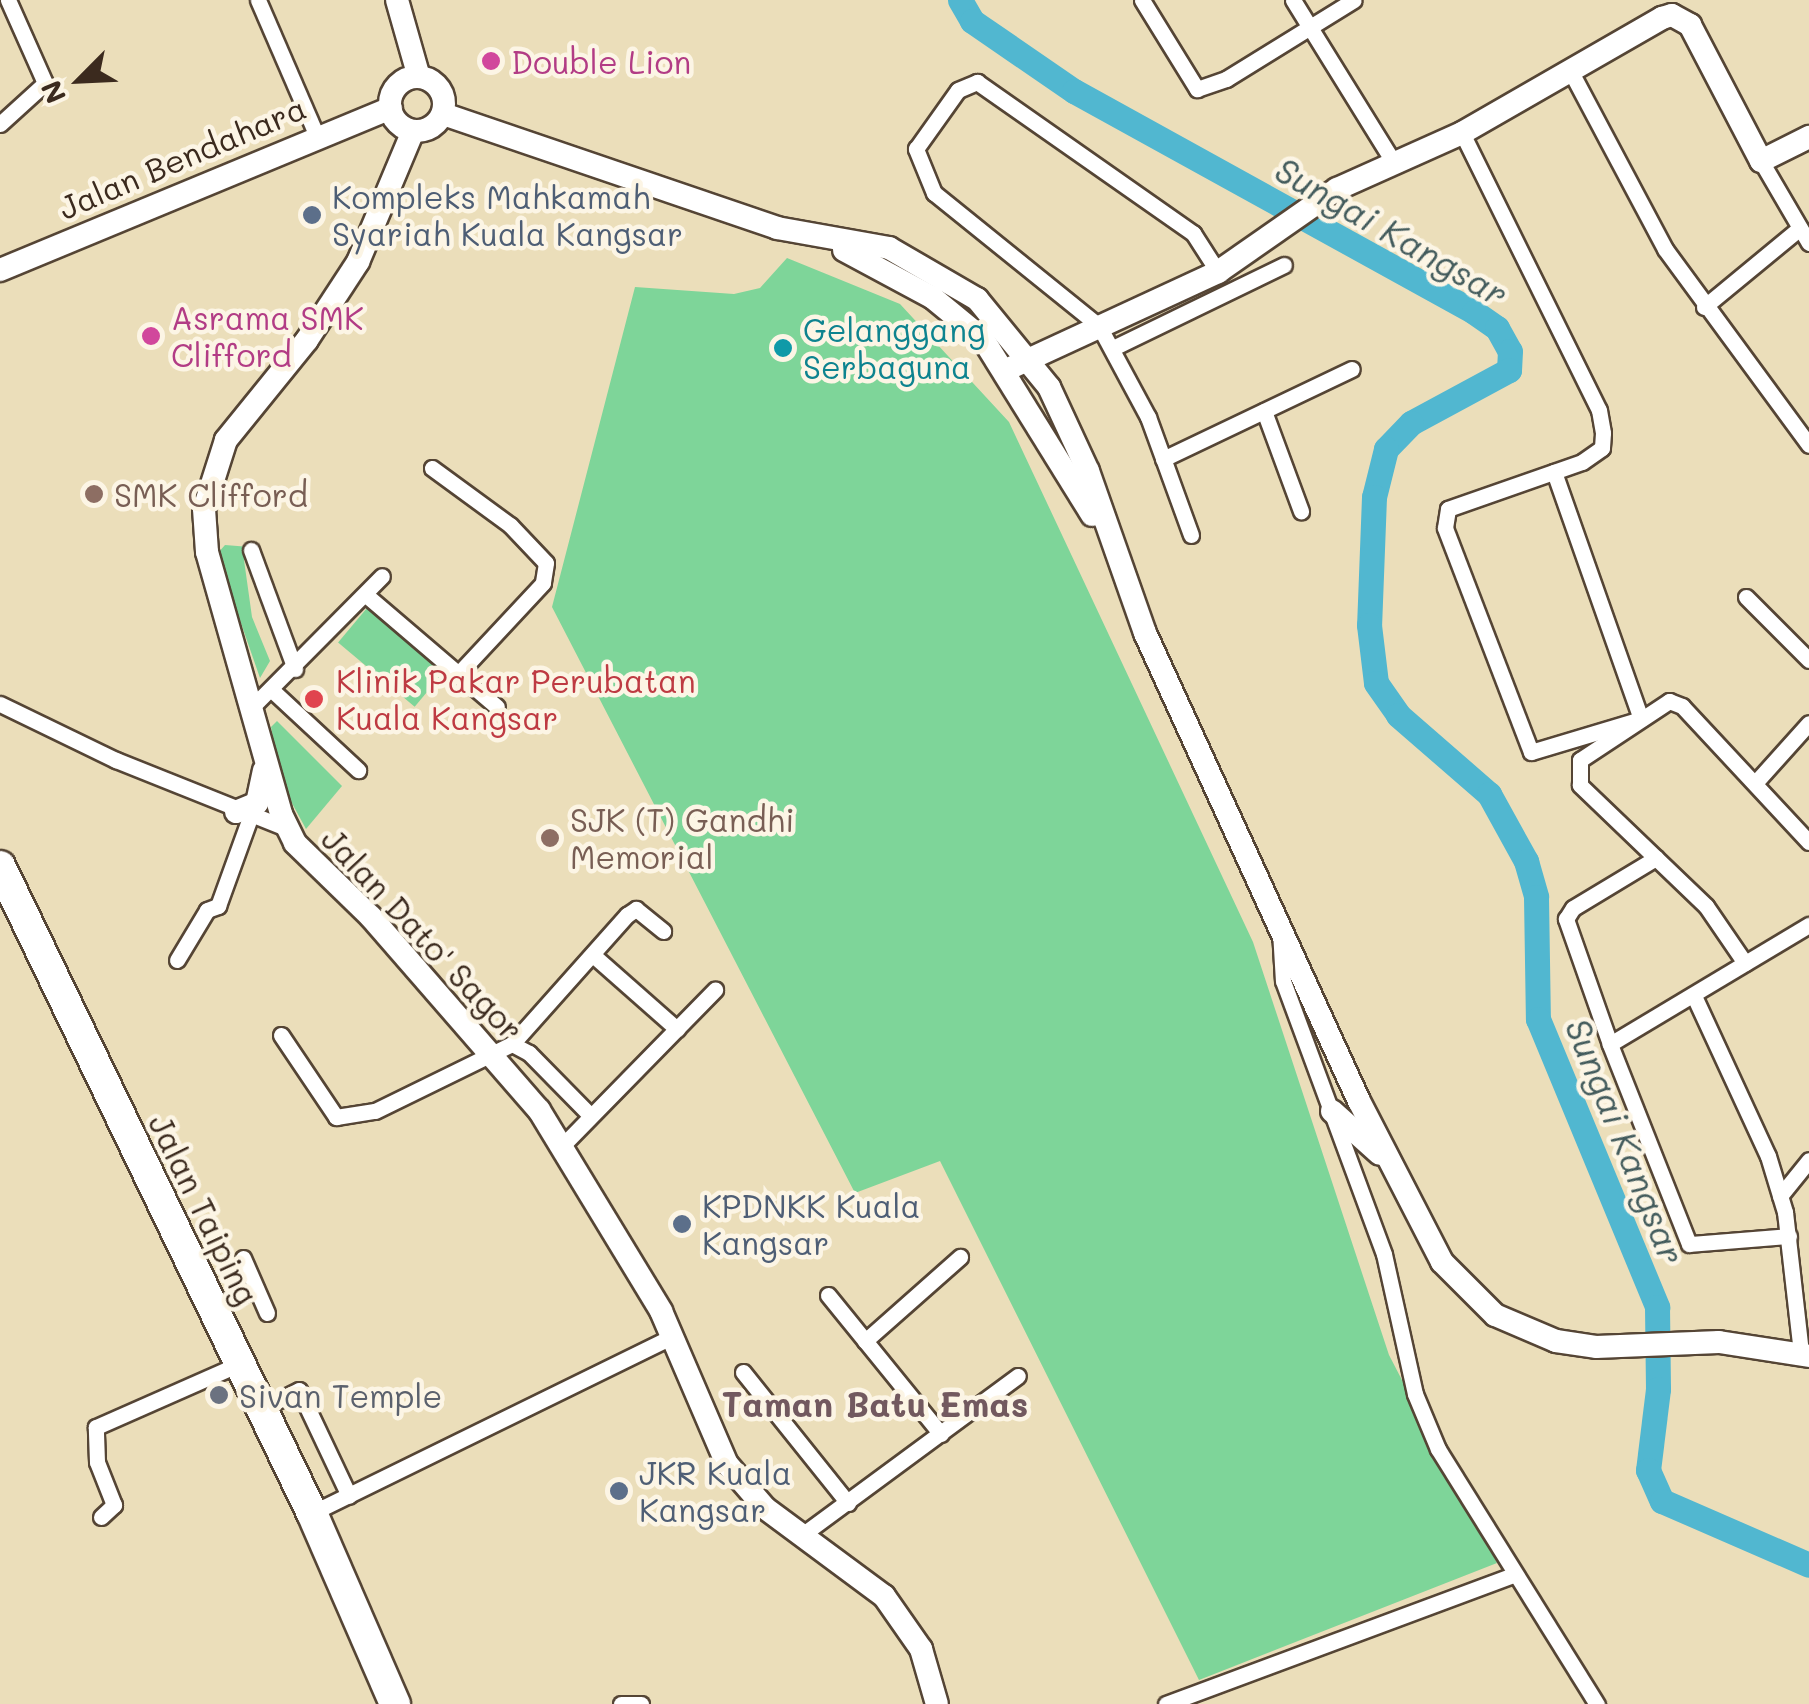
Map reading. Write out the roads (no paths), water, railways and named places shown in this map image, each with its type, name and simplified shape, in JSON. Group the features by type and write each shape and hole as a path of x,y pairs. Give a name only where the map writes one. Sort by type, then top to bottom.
{"highway":[{"name":"Jalan Taiping","path":"0,866 312,1514 395,1704"},
{"name":"Jalan Taiping","path":"343,1584 414,1704"}],"main road":[{"path":"397,0 420,77 440,90 442,114 431,128 413,131 398,123 390,108 397,86 420,77"},
{"path":"1006,370 1218,272 1337,189 1462,133 1674,8 1690,25 1762,161 1809,137"},
{"name":"Jalan Bendahara","path":"0,270 316,134 390,108"},
{"path":"442,114 818,238 933,298 983,339 1006,370 1110,544 1280,927 1390,1164 1442,1262 1465,1288 1527,1332 1596,1347 1720,1342 1805,1354"},
{"name":"Jalan Dato' Sagor","path":"413,131 358,262 301,348 240,419 216,465 204,509 208,552 265,762 267,818 489,1052 562,1146 672,1337 727,1464 765,1508 884,1596 921,1648 937,1704"},
{"path":"818,238 889,248 950,278 1002,324 1049,387 1088,471 1110,544"},
{"path":"265,762 257,803 267,818"},
{"path":"1332,1111 1390,1164"}],"street":[{"path":"0,124 45,83 8,0"},
{"path":"258,0 316,134"},
{"path":"1142,0 1197,88 1226,79 1354,0"},
{"path":"1292,0 1394,163"},
{"path":"1570,72 1704,308 1809,445"},
{"path":"1191,535 1163,459 1113,348 1099,326 926,182 916,149 964,85 977,82 1193,233 1218,272"},
{"path":"1462,133 1599,410 1602,448 1554,472 1460,502 1448,509 1446,528 1531,752 1641,719"},
{"path":"1762,161 1809,243"},
{"path":"1704,308 1800,228"},
{"path":"1113,348 1284,265"},
{"path":"1163,459 1352,369"},
{"path":"1264,411 1300,512"},
{"path":"432,468 510,524 546,563 543,583 458,674"},
{"path":"1554,472 1641,719"},
{"path":"252,550 295,669"},
{"path":"250,710 274,692 382,576"},
{"path":"366,596 496,707"},
{"path":"1746,597 1809,660"},
{"path":"274,692 358,770"},
{"path":"0,704 267,818 218,906 207,910 178,960"},
{"path":"1746,963 1706,906 1580,785 1576,772 1580,760 1641,719 1656,704 1682,706 1809,842"},
{"path":"1756,782 1809,723"},
{"path":"1656,858 1566,919 1610,1044 1689,1244 1789,1236"},
{"path":"281,1035 324,1106 336,1118 352,1120 512,1044 636,909 664,931"},
{"path":"1610,1044 1809,925"},
{"path":"1280,927 1279,968 1384,1254 1414,1394 1438,1450 1596,1704"},
{"path":"594,955 677,1030"},
{"path":"562,1146 715,990"},
{"path":"1694,996 1780,1196 1804,1310 1805,1354"},
{"path":"512,1044 529,1053 592,1116"},
{"path":"1780,1196 1809,1160"},
{"path":"866,1341 960,1257"},
{"path":"242,1258 267,1313"},
{"path":"212,1308 256,1288"},
{"path":"828,1295 941,1434"},
{"path":"312,1514 672,1337"},
{"path":"101,1516 114,1505 97,1462 96,1427 239,1364"},
{"path":"743,1372 848,1504"},
{"path":"802,1535 1018,1376"},
{"path":"261,1409 299,1390 349,1496"},
{"path":"1166,1704 1513,1575"},
{"path":"621,1704 641,1704"}],"waterway":[{"name":"Sungai Kangsar","path":"960,0 972,21 1074,91 1474,312 1497,328 1510,351 1509,370 1411,423 1386,449 1374,497 1369,625 1376,683 1398,715 1489,794 1526,861 1536,897 1538,1019 1657,1307 1658,1389 1648,1470 1662,1501 1809,1565"}],"place":[{"name":"Double Lion","path":"491,61"},
{"name":"Kompleks Mahkamah Syariah Kuala Kangsar","path":"312,215"},
{"name":"Asrama SMK Clifford","path":"151,336"},
{"name":"Gelanggang Serbaguna","path":"783,348"},
{"name":"SMK Clifford","path":"94,494"},
{"name":"Klinik Pakar Perubatan Kuala Kangsar","path":"314,699"},
{"name":"SJK (T) Gandhi Memorial","path":"550,838"},
{"name":"KPDNKK Kuala Kangsar","path":"682,1224"},
{"name":"Sivan Temple","path":"219,1395"},
{"name":"JKR Kuala Kangsar","path":"619,1491"}],"district":[{"name":"Taman Batu Emas","path":"875,1403"}]}
